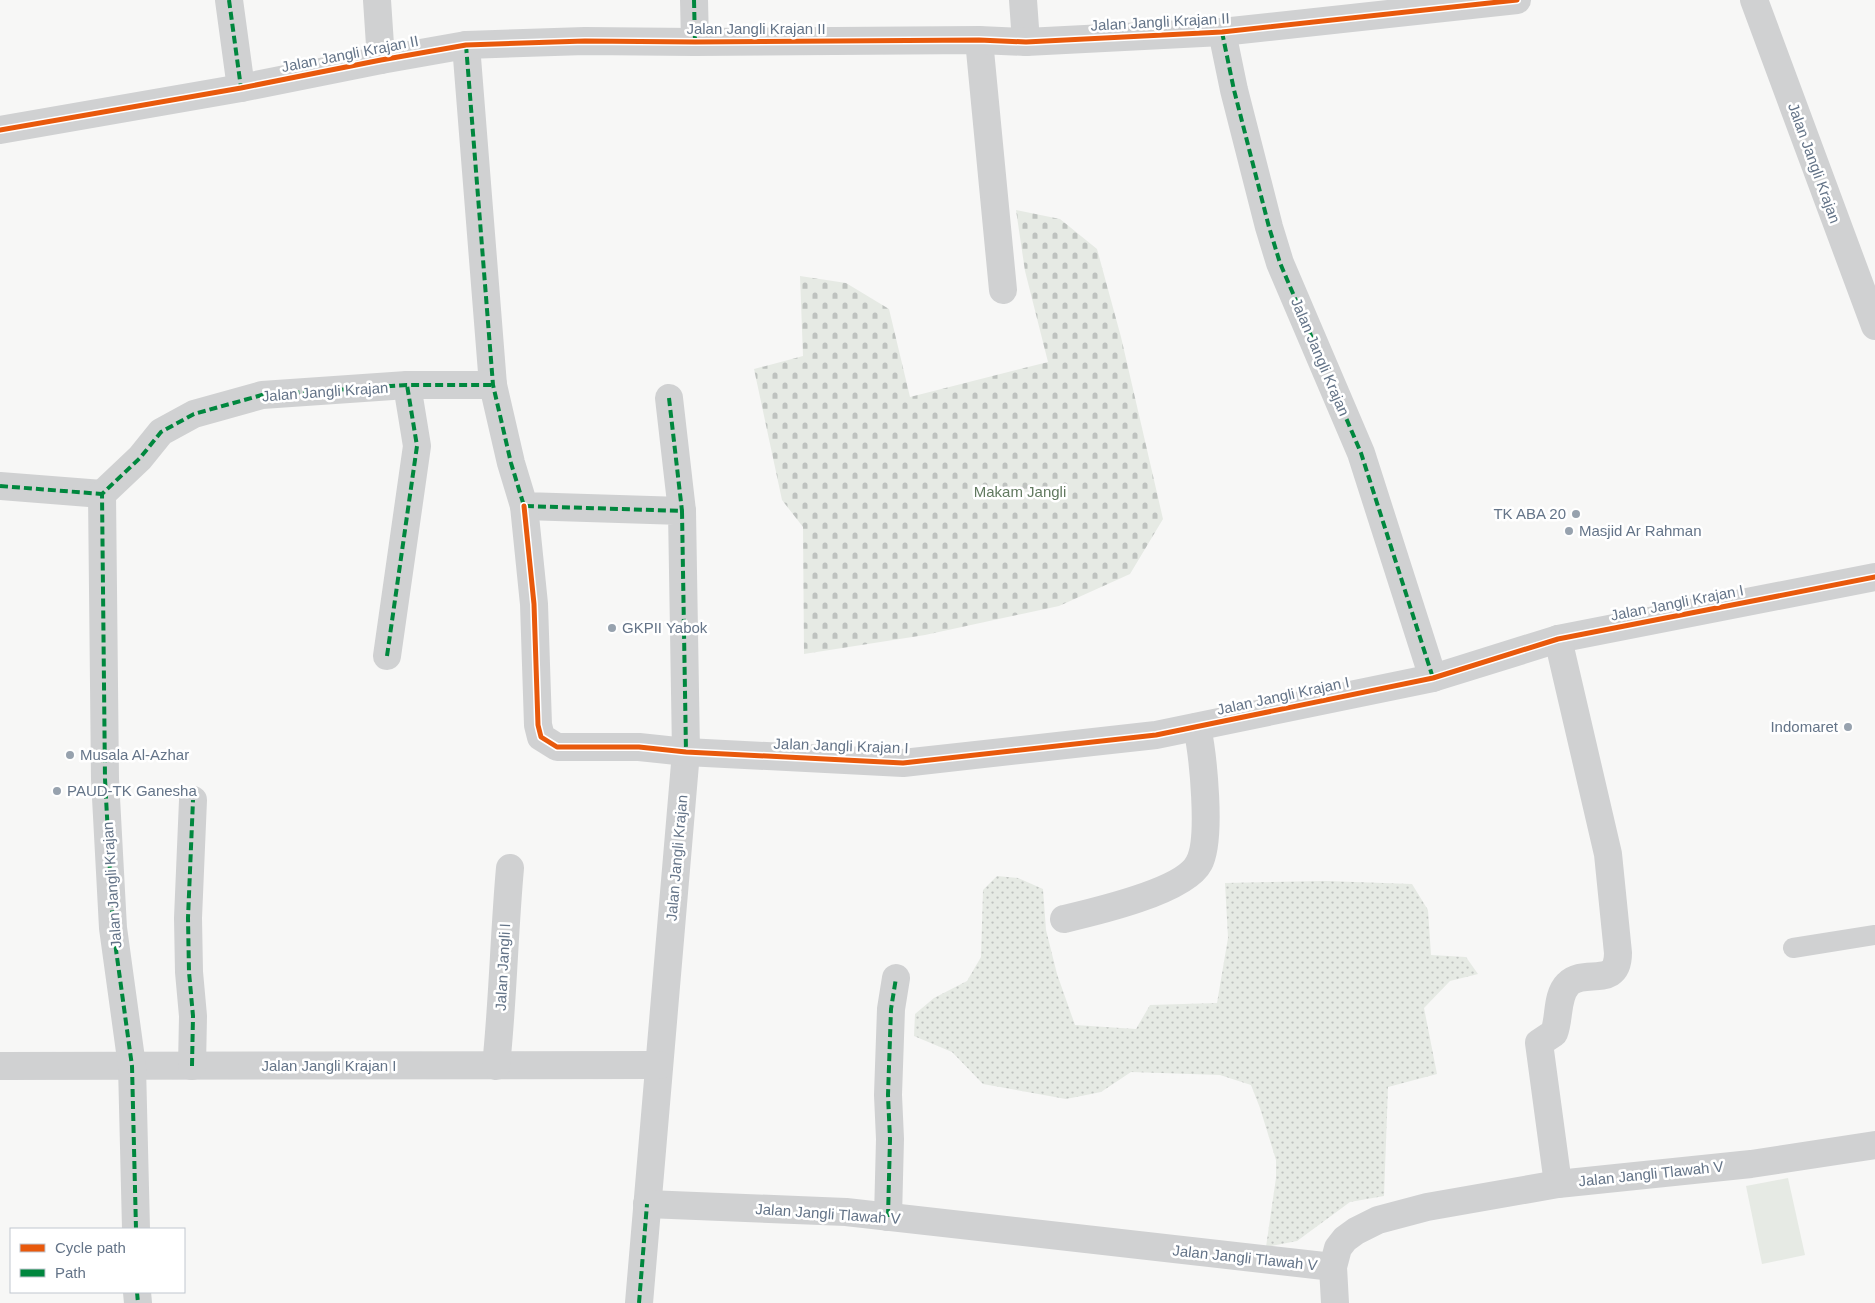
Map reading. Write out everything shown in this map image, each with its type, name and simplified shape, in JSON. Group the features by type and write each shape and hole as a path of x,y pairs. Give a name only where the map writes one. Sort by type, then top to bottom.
{"street":[{"path":"229,0 241,88"},
{"name":"Jalan Jangli Krajan II","path":"377,0 381,60"},
{"path":"694,0 695,42"},
{"path":"1023,0 1026,42"},
{"name":"Jalan Jangli Krajan II","path":"0,130 241,88 466,45 585,41 979,40 1026,42 1222,32 1517,0"},
{"name":"Jalan Jangli Krajan","path":"1754,0 1875,326"},
{"name":"Jalan Jangli Krajan","path":"1222,32 1234,90 1280,263 1361,453 1433,678"},
{"path":"979,40 1003,290"},
{"path":"466,45 493,385 511,463 524,506 682,511"},
{"path":"387,656 417,446 407,385"},
{"name":"Jalan Jangli Krajan","path":"136,1228 132,1066 113,928 106,779 102,494 140,458 161,432 194,414 262,395 407,385 493,385"},
{"name":"Jalan Jangli Krajan","path":"639,1303 686,752 682,511 669,398"},
{"path":"0,486 102,494"},
{"name":"Jalan Jangli Krajan I","path":"524,506 534,604 538,725 541,737 557,747 639,747 686,752 903,763 1156,735 1433,678 1558,639 1875,577"},
{"path":"1558,639 1608,854 1618,964 1613,971 1599,977 1578,978 1566,985 1562,994 1554,1033 1539,1043 1558,1184"},
{"path":"1064,919 1121,905 1178,883 1199,864 1206,841 1202,752 1197,727"},
{"path":"192,1066 188,918 194,800"},
{"name":"Jalan Jangli I","path":"496,1066 502,1012 505,923 510,868"},
{"path":"888,1217 890,1139 888,1095 891,1009 896,978"},
{"name":"Jalan Jangli Krajan I","path":"0,1066 659,1065"},
{"name":"Jalan Jangli Tlawah V","path":"647,1204 846,1212 1333,1268 1338,1248 1345,1239 1356,1231 1378,1220 1427,1207 1558,1184 1751,1164 1875,1145"},
{"path":"1333,1268 1335,1303"}],"lane":[{"path":"1793,948 1875,935"}],"green space":[{"name":"Makam Jangli","path":"1016,210 1060,219 1097,249 1121,337 1163,519 1130,574 1059,606 925,635 804,654 803,527 782,500 754,369 803,356 800,276 846,283 889,309 910,397 1048,362 1025,271"},
{"path":"997,876 1018,878 1043,889 1046,930 1057,974 1075,1025 1136,1029 1150,1005 1217,1003 1228,938 1225,883 1326,881 1412,884 1428,910 1431,955 1466,957 1478,974 1450,981 1424,1008 1437,1074 1388,1087 1384,1196 1350,1202 1297,1241 1266,1247 1276,1178 1276,1160 1251,1085 1220,1075 1131,1072 1101,1092 1066,1099 983,1084 952,1052 914,1036 915,1014 934,998 967,981 981,957 983,890"},
{"path":"1788,1178 1805,1255 1762,1264 1746,1186"}],"marked path":[{"path":"229,0 241,88"},
{"path":"694,0 695,42"},
{"path":"1222,32 1234,90 1280,263 1361,453 1433,678"},
{"path":"466,45 493,385 511,463 524,506 682,511 686,752 683,752"},
{"path":"387,656 417,446 407,385"},
{"path":"136,1228 132,1066 113,928 105,779 102,494 140,458 161,432 194,414 262,395 407,385 493,385"},
{"path":"669,398 682,511"},
{"path":"0,486 102,494"},
{"path":"192,1066 193,1016 189,972 188,918 193,800"},
{"path":"888,1217 890,1139 888,1095 891,1009 896,978"},
{"path":"639,1303 647,1204"},
{"path":"137,1293 138,1303"}],"cycle path":[{"path":"0,130 241,88 466,45 585,41 979,40 1026,42 1222,32 1517,0"},
{"path":"524,506 534,604 538,725 541,737 557,747 639,747 686,752 903,763 1156,735 1433,678 1558,639 1875,577"}],"place":[{"name":"TK ABA 20","path":"1576,514"},
{"name":"Masjid Ar Rahman","path":"1569,531"},
{"name":"GKPII Yabok","path":"612,628"},
{"name":"Indomaret","path":"1848,727"},
{"name":"Musala Al-Azhar","path":"70,755"},
{"name":"PAUD-TK Ganesha","path":"57,791"}]}
